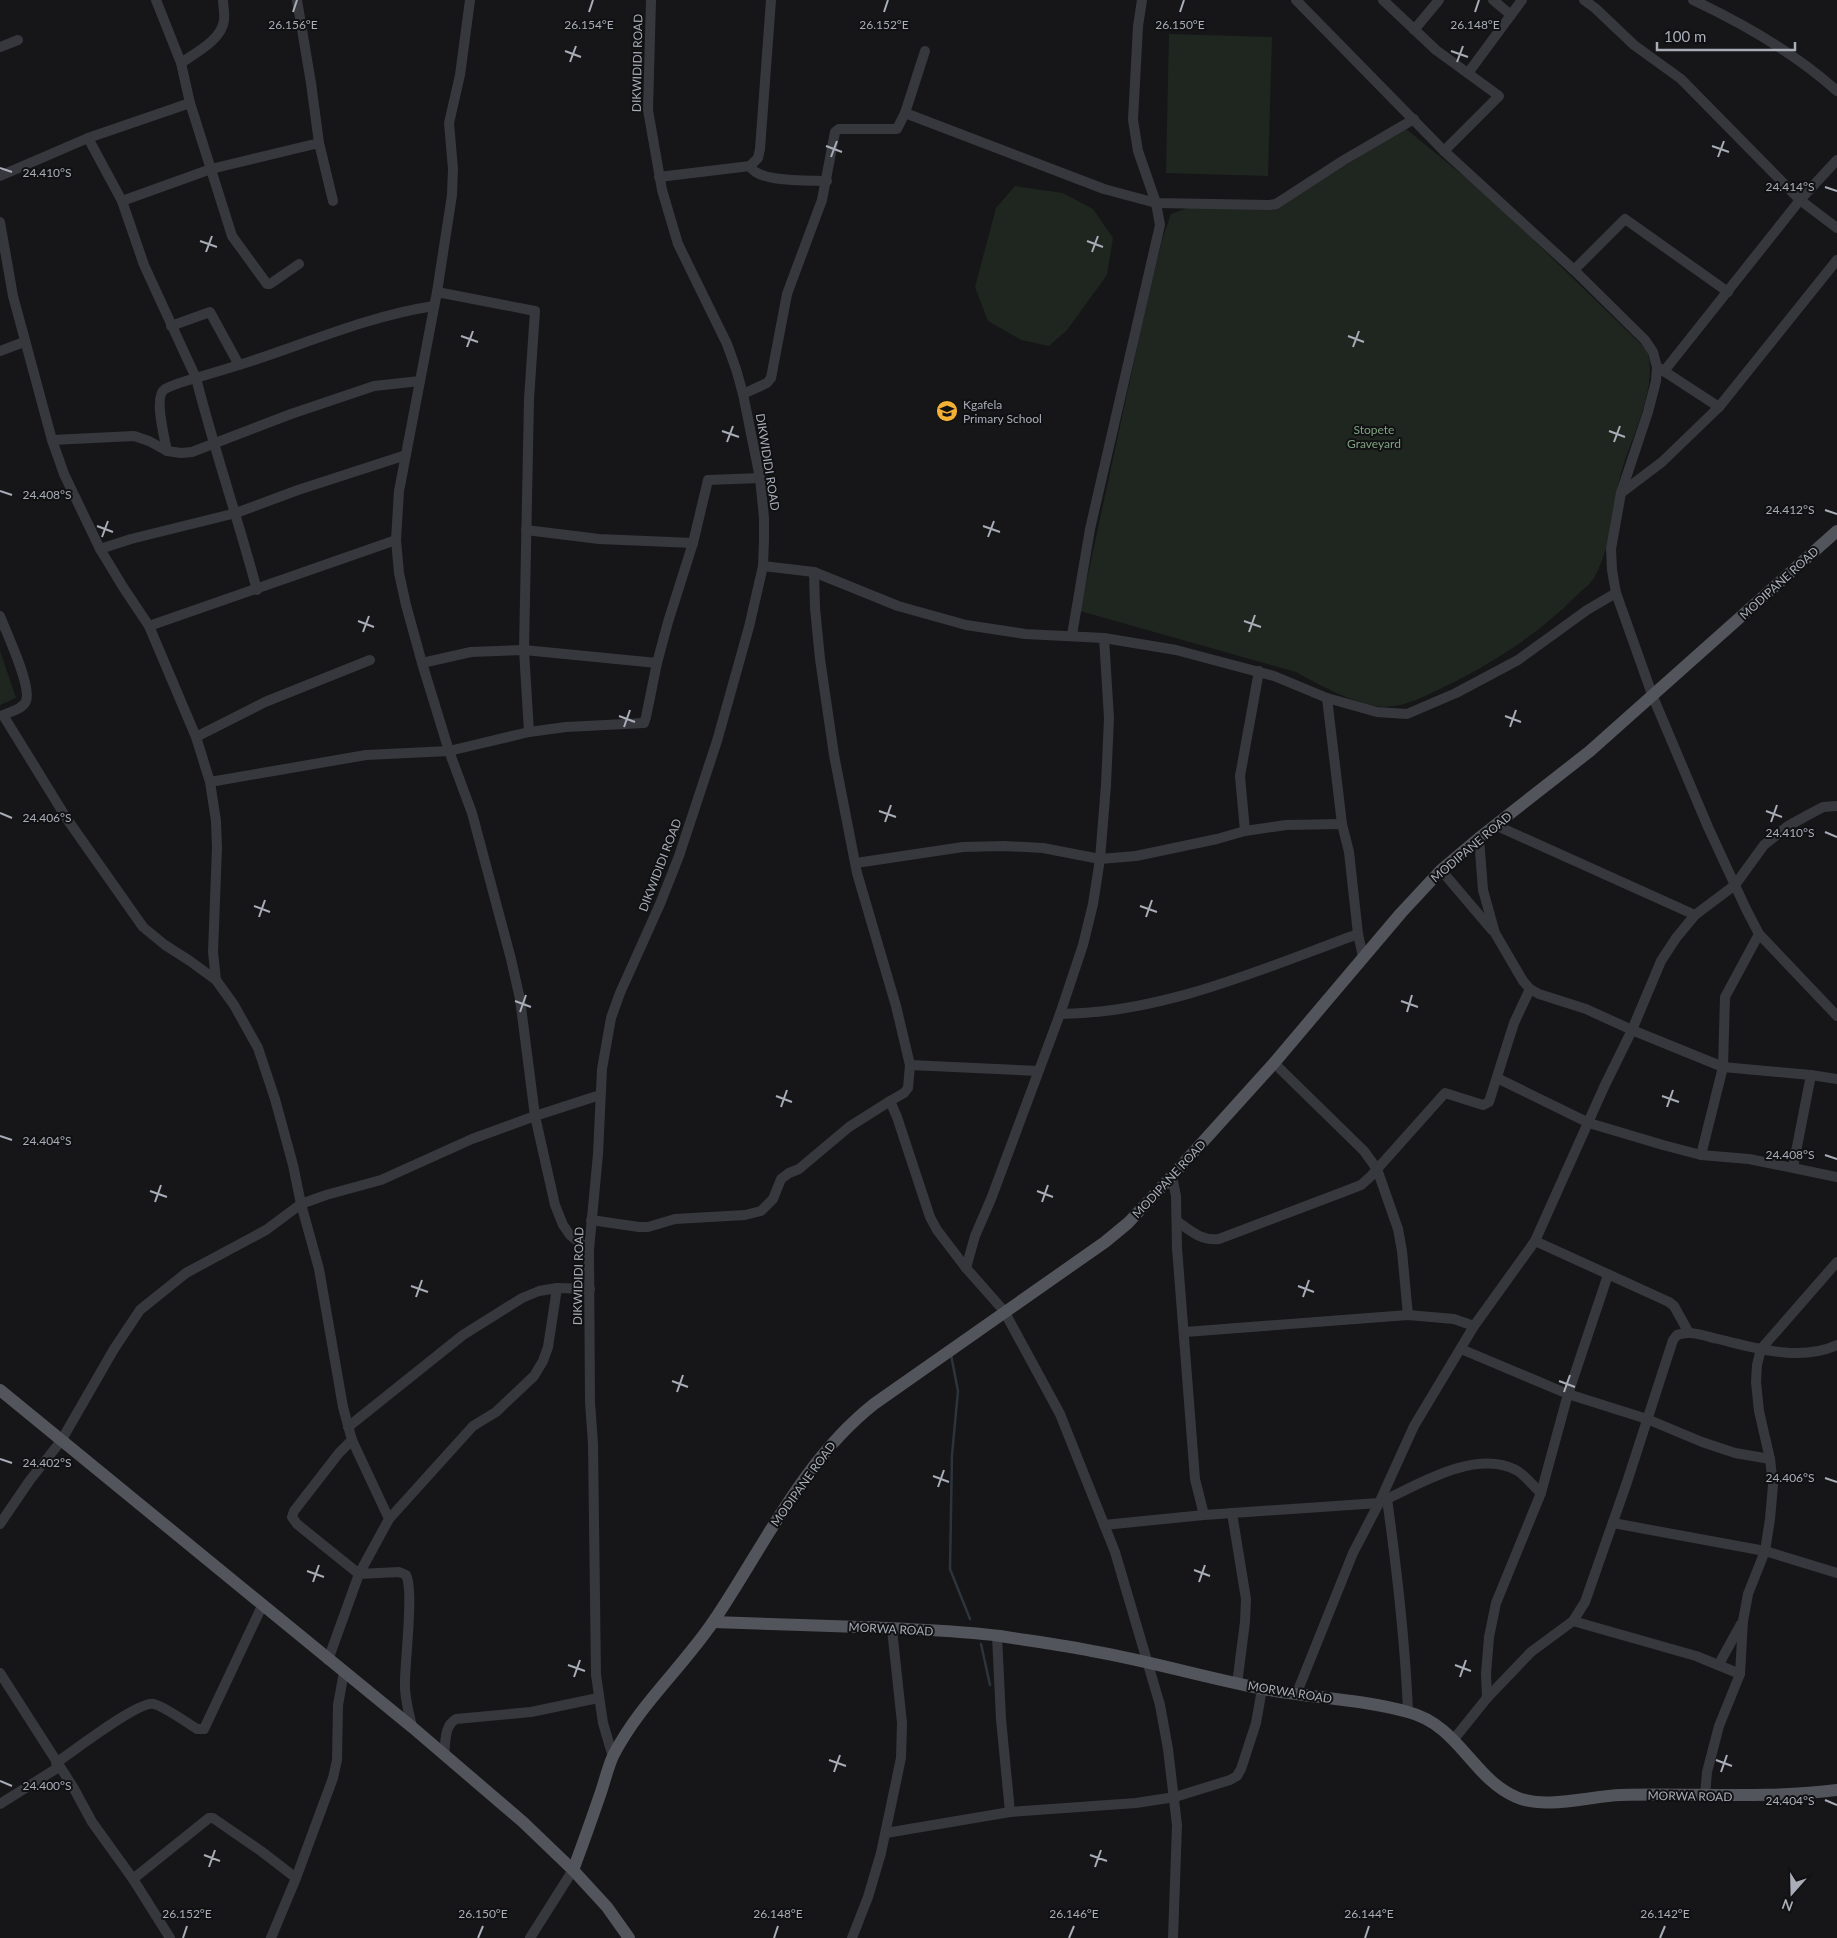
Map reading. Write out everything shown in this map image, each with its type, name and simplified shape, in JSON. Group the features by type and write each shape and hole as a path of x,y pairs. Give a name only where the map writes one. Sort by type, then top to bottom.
{"main road":[{"name":"MODIPANE ROAD","path":"573,1870 613,1757 641,1710 694,1650 783,1508 824,1451 852,1422 874,1404 1004,1311 1115,1235 1151,1200 1274,1063 1363,957 1441,870 1590,751 1653,697 1837,531"},
{"path":"0,1390 412,1727 523,1822 573,1870 607,1907 629,1938"},
{"name":"MORWA ROAD","path":"713,1622 892,1629 997,1636 1093,1651 1262,1689 1408,1711 1428,1720 1454,1739 1488,1778 1512,1796 1534,1802 1616,1796 1762,1796 1837,1790"}],"street":[{"path":"156,0 181,64 190,103 232,236 265,282 270,284 300,264"},
{"path":"181,64 215,38 221,31 224,21 223,0"},
{"path":"297,0 311,83 318,143 334,201"},
{"path":"470,0 460,74 449,123 453,168 452,196 437,292 400,491 396,540 401,581 422,663 449,751 472,813 511,959 520,999 536,1116 555,1205 563,1225 570,1235 589,1250"},
{"name":"DIKWIDIDI ROAD","path":"613,1757 598,1698 595,1655 589,1250 598,1154 603,1062 611,1018 620,993 660,904 682,847 717,741 749,627 763,566 764,518 760,478 743,394 727,344 678,244 659,177 648,110 651,0"},
{"path":"659,177 750,166 758,158 771,0"},
{"path":"1072,636 1092,519 1160,225 1156,203 1138,151 1133,120 1138,26 1142,0"},
{"path":"1296,0 1444,151 1574,270 1645,340 1661,369 1719,407"},
{"path":"1383,0 1436,50 1498,93 1499,96 1444,151"},
{"path":"1414,30 1439,0"},
{"path":"1494,0 1511,15"},
{"path":"1468,73 1522,0"},
{"path":"1584,0 1598,4 1634,45 1681,79 1800,200 1837,228"},
{"path":"1693,0 1730,18 1786,51 1837,91"},
{"path":"0,47 18,40"},
{"path":"743,394 770,381 787,294 822,200 836,129 897,129 905,113 925,51"},
{"path":"0,176 88,138 190,103"},
{"path":"905,113 1104,189 1156,203 1276,204 1344,160 1414,119"},
{"path":"88,138 122,201 144,264 196,378 213,445 236,513 257,590"},
{"path":"122,201 211,169 318,143"},
{"path":"1837,160 1800,200 1728,292 1661,369 1620,493 1611,548 1616,593 1653,697 1735,885 1759,934 1837,1016"},
{"path":"750,166 756,173 772,178 826,181"},
{"path":"1574,270 1625,219 1728,292"},
{"path":"0,222 13,296 24,342 52,440 71,492 100,549 149,626 196,737 210,782 216,821 217,848 213,943 216,980"},
{"path":"1620,493 1662,462 1719,407 1837,260"},
{"path":"437,292 535,311 529,399 524,650 529,732"},
{"path":"167,451 159,404 160,395 164,390 292,346 410,310 434,306"},
{"path":"171,326 210,312 239,365"},
{"path":"0,351 24,342"},
{"path":"52,440 134,436 149,441 167,451 192,452 290,414 374,386 420,381"},
{"path":"100,549 236,513 314,484 406,455"},
{"path":"210,782 366,755 449,751 529,732 566,727 644,723 657,663 693,543 708,480 760,478"},
{"path":"526,530 600,539 693,543"},
{"path":"149,626 257,590 396,540"},
{"path":"763,566 814,572 898,606 966,625 1025,634 1104,638 1176,650 1259,671 1327,698 1377,712 1407,714 1456,693 1518,660 1587,610 1616,593"},
{"path":"591,1220 648,1227 676,1219 745,1215 761,1211 773,1199 781,1179 789,1172 799,1169 850,1127 904,1093 908,1088 910,1065 896,1006 857,873 834,755 821,669 815,608 814,572"},
{"path":"0,616 26,685 26,701 21,708 2,716 67,819 144,927 165,945 216,980 234,1005 258,1048 278,1108 318,1269 342,1407 352,1440 389,1519"},
{"path":"966,1268 975,1236 991,1199 1060,1014 1083,945 1093,904 1100,859 1109,718 1104,638"},
{"path":"422,663 471,652 524,650 657,663"},
{"path":"196,737 264,702 370,660"},
{"path":"1245,831 1240,776 1259,671"},
{"path":"1327,698 1342,824 1349,852 1358,934 1363,957"},
{"path":"1296,1695 1353,1553 1383,1501 1414,1426 1474,1326 1535,1241 1604,1087 1632,1030 1661,961 1676,938 1695,915 1735,885 1764,845 1788,826 1823,807 1837,806"},
{"path":"856,863 963,847 988,846 1043,848 1100,859 1136,856 1217,840 1245,831 1286,825 1342,824"},
{"path":"1495,825 1695,915"},
{"path":"1479,838 1483,890 1495,933"},
{"path":"1441,870 1495,933 1522,980 1530,989 1539,994 1586,1009 1723,1067 1837,1079"},
{"path":"1060,1014 1092,1013 1148,1004 1261,970 1358,934"},
{"path":"1701,1155 1723,1067 1725,997 1759,934"},
{"path":"1178,1222 1201,1238 1219,1239 1361,1185 1445,1093 1449,1092 1483,1104 1489,1102 1514,1023 1530,989"},
{"path":"1274,1063 1364,1152 1377,1169 1398,1228 1408,1315"},
{"path":"910,1065 1038,1071"},
{"path":"1793,1167 1812,1075"},
{"path":"1497,1078 1589,1123 1663,1145 1701,1155 1749,1159 1837,1177"},
{"path":"0,1524 30,1480 61,1441 119,1340 140,1310 186,1273 266,1230 301,1204 381,1180 472,1140 600,1095"},
{"path":"890,1101 930,1217 937,1230 966,1268 1004,1311 1060,1414 1115,1552 1160,1705 1175,1796 1177,1825 1173,1938"},
{"path":"1172,1176 1175,1186 1178,1222 1177,1248 1195,1479 1204,1515"},
{"path":"1535,1241 1669,1302 1674,1306 1689,1333"},
{"path":"1704,1796 1707,1772 1719,1726 1740,1674 1743,1621 1748,1594 1765,1551 1773,1485 1770,1459 1759,1411 1756,1382 1757,1365 1761,1350 1837,1262"},
{"path":"1487,1698 1486,1674 1489,1637 1496,1603 1541,1493 1568,1394 1608,1275"},
{"path":"348,1426 462,1335 522,1298 539,1291 557,1288 590,1289"},
{"path":"328,1660 359,1574 389,1519 473,1426 496,1412 534,1376 543,1361 548,1347 557,1288"},
{"path":"1185,1332 1408,1315 1454,1320 1474,1326"},
{"path":"1454,1739 1487,1698 1531,1652 1573,1621 1588,1595 1674,1340 1679,1334 1689,1333 1761,1350 1816,1352 1837,1345"},
{"path":"1461,1349 1568,1394 1647,1419 1735,1454 1770,1459"},
{"path":"352,1440 339,1453 294,1511 292,1517 296,1524 359,1574 399,1572 406,1575 409,1579 405,1690 412,1727"},
{"path":"1104,1524 1383,1501 1443,1472 1484,1463 1503,1464 1518,1471 1541,1493"},
{"path":"1383,1501 1405,1653 1408,1711"},
{"path":"1232,1513 1246,1599 1237,1684"},
{"path":"1613,1523 1765,1551 1837,1573"},
{"path":"0,1804 58,1765 117,1720 137,1708 148,1704 156,1705 197,1729 204,1729 262,1606"},
{"path":"1573,1621 1696,1656 1740,1674"},
{"path":"1719,1664 1743,1621"},
{"path":"852,1938 868,1897 886,1833 901,1750 902,1723 892,1629"},
{"path":"997,1636 1001,1719 1010,1812"},
{"path":"271,1938 296,1878 337,1760 338,1705 344,1672"},
{"path":"0,1673 73,1787 92,1822 133,1879 170,1938"},
{"path":"886,1833 1010,1812 1136,1803 1175,1796 1230,1780 1237,1776 1241,1769 1256,1722 1262,1689"},
{"path":"444,1754 448,1727 450,1722 456,1719 524,1713 598,1698"},
{"path":"133,1879 209,1818 213,1818 296,1878"},
{"path":"530,1938 573,1870"}],"green space":[{"path":"1169,34 1272,37 1268,176 1166,173"},
{"name":"Stopete Graveyard","path":"1405,128 1488,196 1647,350 1650,363 1650,377 1644,407 1624,463 1606,549 1594,579 1547,622 1498,658 1420,698 1403,704 1385,707 1366,704 1345,696 1296,672 1080,611 1140,334 1162,240 1171,214 1190,207 1279,207"},
{"path":"1015,186 1063,193 1093,209 1113,238 1107,275 1067,330 1049,346 1021,340 988,321 975,287 996,208"},
{"path":"0,651 16,698 0,705"}],"waterway":[{"path":"951,1355 958,1391 952,1455 950,1569 970,1619"},
{"path":"981,1644 990,1685"}],"place":[{"name":"Kgafela Primary School","path":"947,411"}]}
